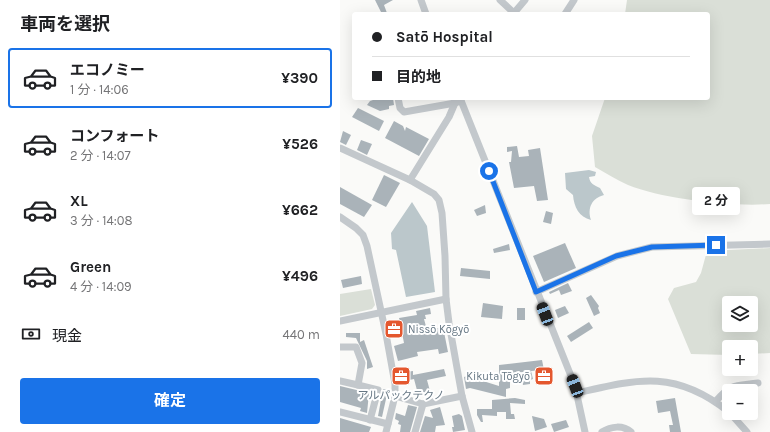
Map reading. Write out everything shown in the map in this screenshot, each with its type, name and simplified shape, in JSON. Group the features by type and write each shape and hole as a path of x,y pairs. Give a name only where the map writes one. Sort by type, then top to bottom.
{"street":[{"path":"421,0 425,12"},
{"path":"500,0 513,12"},
{"path":"515,12 525,0"},
{"path":"567,12 574,0"},
{"path":"398,100 400,108 404,112 458,101"},
{"path":"410,180 450,117 458,101"},
{"path":"458,101 577,393 585,432"},
{"path":"340,148 410,180 434,194 439,200 445,256 446,300 462,396 472,432"},
{"path":"340,217 363,235 369,253 393,368 395,396 387,428 370,420 340,412"},
{"path":"536,292 616,256 652,247 770,244"},
{"path":"340,321 446,300"},
{"path":"340,347 356,346 362,363 358,385"},
{"path":"577,393 622,382 654,380 686,386 722,407"},
{"path":"340,381 378,390 370,420"},
{"path":"716,402 726,389 758,383"},
{"path":"395,396 423,404 462,396"},
{"path":"415,432 423,404"},
{"path":"736,420 747,432"},
{"path":"602,432 612,427 626,428 632,432"}],"shaded area":[{"path":"627,0 770,0 770,204 754,205 718,203 678,198 628,185 595,167 592,136 604,100 710,100 710,12 625,12"},
{"path":"589,170 596,172 595,176 589,177 590,181 600,188 604,195 596,198 592,204 590,208 591,220 583,217 578,211 573,195 566,189 565,173"},
{"path":"412,202 427,226 435,292 406,297 396,250 392,249 391,233"},
{"path":"770,248 770,353 758,354 758,340 722,340 722,355 691,354 668,299 674,288 696,282 701,273 707,251"},
{"path":"371,289 375,305 372,309 340,316 340,294"}],"building":[{"path":"375,0 393,0 384,5 387,12 381,12"},
{"path":"393,100 394,105 389,106 389,109 380,111 367,105 370,101"},
{"path":"358,108 384,121 379,131 352,117"},
{"path":"394,121 403,126 405,131 406,127 429,139 419,156 385,138"},
{"path":"343,131 351,135 346,145 340,142"},
{"path":"361,140 372,144 367,155 357,150"},
{"path":"517,146 519,157 529,156 528,150 540,148 548,200 537,201 534,186 514,188 509,162 511,162 512,151 507,152 507,147"},
{"path":"384,175 400,183 386,207 372,200"},
{"path":"340,187 372,205 364,217 340,204"},
{"path":"485,205 486,213 477,216 474,210"},
{"path":"546,211 553,213 551,224 543,222"},
{"path":"565,243 576,268 544,282 533,256"},
{"path":"509,244 510,250 494,253 493,249"},
{"path":"461,268 490,271 490,279 460,276"},
{"path":"361,276 362,284 343,288 341,280"},
{"path":"568,283 572,291 561,295 559,290 550,294 549,292"},
{"path":"591,295 599,306 598,308 600,313 594,316 586,298"},
{"path":"483,303 503,306 502,319 481,317"},
{"path":"565,306 569,313 558,318 555,310"},
{"path":"430,308 431,314 425,315 426,319 424,319 427,330 443,327 448,352 439,354 438,349 417,352 418,356 398,361 394,346 404,343 399,318 417,315 416,311"},
{"path":"517,308 525,308 525,320 517,320"},
{"path":"589,322 593,328 571,342 567,336"},
{"path":"346,333 360,333 360,342 364,340 373,367 367,369 367,361 356,338 346,337"},
{"path":"542,360 544,370 531,371 533,379 530,380 530,384 523,385 522,380 510,381 510,388 506,389 506,397 470,388 466,389 464,377 467,376 499,386 499,365"},
{"path":"444,369 446,376 427,380 430,391 418,394 414,379 400,382 398,373 413,371 413,375"},
{"path":"340,386 369,393 367,413 360,411 361,408 340,402"},
{"path":"383,389 388,390 382,417 378,416"},
{"path":"515,398 525,400 525,404 510,403 511,414 514,414 515,419 506,419 506,412 497,412 497,416 482,415 483,422 481,422 477,415 477,409 492,409 492,400"},
{"path":"675,398 681,432 670,432 669,425 673,425 670,411 658,413 656,401"},
{"path":"408,405 417,407 410,432 400,432 401,425 398,424 399,421 395,419 396,413 405,416"},
{"path":"440,407 445,425 436,426 435,432 420,432 425,416 433,418 430,410"},
{"path":"459,414 462,416 465,430 453,432 452,427 454,427 452,416"},
{"path":"532,416 544,419 547,427 535,431"},
{"path":"340,418 371,427 369,432 340,432"},
{"path":"566,420 569,427 554,432 551,424"}],"place":[{"name":"Nissō Kōgyō","path":"394,329"},
{"name":"アルパックテクノ","path":"401,376"},
{"name":"Kikuta Tōgyō","path":"544,376"}],"route":[{"path":"489,171 536,292 616,256 630,252 652,247 716,245"}]}
